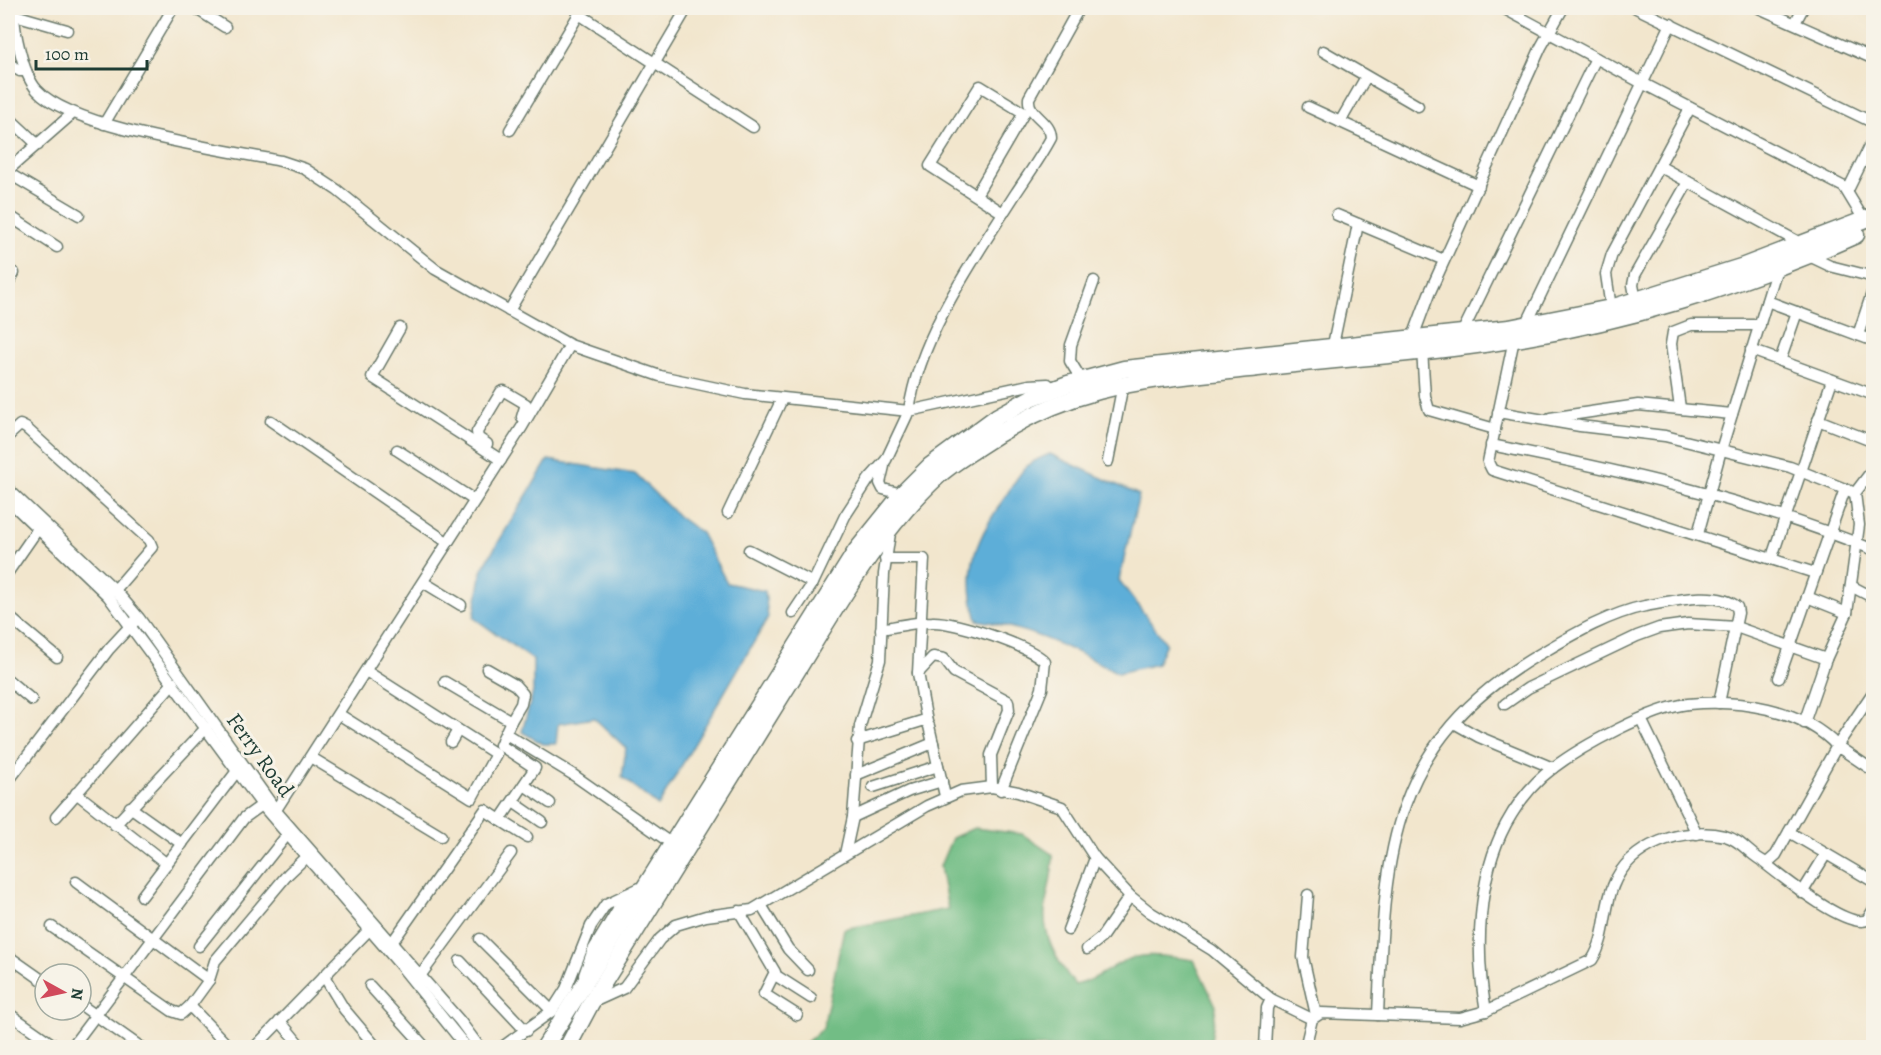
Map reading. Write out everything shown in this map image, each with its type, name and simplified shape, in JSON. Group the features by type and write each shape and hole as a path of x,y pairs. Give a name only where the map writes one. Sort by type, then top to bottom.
{"highway":[{"path":"567,1047 585,1000 646,885 856,551 902,494 930,466 969,435 998,416 1053,389 1081,379 1124,369 1333,345 1418,344 1514,339 1659,309 1777,268 1806,250 1870,221"},
{"path":"544,1047 585,1000 834,612 891,528 909,505 941,473 1005,429 1039,410 1123,384 1418,344 1462,333 1526,325 1611,308 1806,250"}],"street":[{"path":"195,8 225,27"},
{"path":"509,311 687,8"},
{"path":"793,613 813,583 845,516 869,479 878,472 886,460 909,411 912,386 921,359 968,268 1051,138 1048,126 1031,110 1029,98 1079,8"},
{"path":"1503,8 1848,190 1870,221"},
{"path":"1494,429 1429,410 1418,344 1444,260 1548,33 1563,8"},
{"path":"1636,8 1874,123"},
{"path":"1759,8 1874,59"},
{"path":"1796,23 1803,8"},
{"path":"104,124 167,10"},
{"path":"67,30 12,12 26,71 40,93 72,114 104,124 281,161 305,169 337,190 435,268 570,345 660,376 745,394 909,411 1029,385 1048,384 1053,389"},
{"path":"510,130 579,14 753,126"},
{"path":"1526,325 1671,24"},
{"path":"1323,51 1418,106"},
{"path":"1462,333 1596,58"},
{"path":"8,63 20,71 26,71"},
{"path":"1340,122 1366,77"},
{"path":"976,195 1024,114 980,86 930,166 1004,213"},
{"path":"1308,107 1479,186"},
{"path":"1611,308 1606,280 1608,265 1690,108"},
{"path":"72,114 8,172 79,216"},
{"path":"8,117 38,145"},
{"path":"1848,190 1874,137"},
{"path":"1659,166 1830,266 1874,277"},
{"path":"1636,301 1633,285 1635,275 1688,182"},
{"path":"8,215 57,247"},
{"path":"1338,215 1444,260"},
{"path":"1333,345 1358,224"},
{"path":"1698,534 1708,492 1777,268"},
{"path":"8,284 14,273"},
{"path":"1081,379 1070,361 1071,345 1094,281"},
{"path":"1857,335 1874,287"},
{"path":"1767,300 1874,341"},
{"path":"1780,361 1797,312"},
{"path":"1680,408 1671,344 1673,332 1691,325 1761,325"},
{"path":"400,328 372,377 498,452"},
{"path":"1514,339 1488,462 1492,470 1772,557 1815,573"},
{"path":"274,814 340,715 474,500 498,452 524,419 570,345"},
{"path":"1751,350 1874,395"},
{"path":"1772,557 1832,380"},
{"path":"1108,461 1123,384"},
{"path":"498,452 477,435 501,392 504,391 526,404 524,419"},
{"path":"728,513 782,399"},
{"path":"1541,419 1624,406 1680,408 1732,414"},
{"path":"1498,412 1665,436 1800,471 1850,491"},
{"path":"1818,420 1874,441"},
{"path":"271,421 447,542"},
{"path":"8,436 20,425 26,428 149,540 152,547 148,554 115,590"},
{"path":"1491,445 1708,492 1785,516 1874,550"},
{"path":"397,450 474,500"},
{"path":"886,460 880,483 889,492 902,494"},
{"path":"1779,678 1830,532 1850,491 1874,468"},
{"name":"Ferry Road","path":"8,489 108,596 135,621 287,835 311,857 369,930 420,976 457,1024 467,1047"},
{"path":"1804,723 1826,659 1847,613 1859,525 1850,491"},
{"name":"Ferry Road","path":"8,500 115,590 173,683 262,805 274,814 457,1024 480,1047"},
{"path":"8,572 40,525"},
{"path":"845,854 853,817 857,741 862,715 880,660 885,559 891,528"},
{"path":"749,550 813,583"},
{"path":"885,559 924,559 922,569 925,581 918,673 945,796"},
{"path":"423,582 461,606"},
{"path":"1851,586 1874,598"},
{"path":"1807,597 1847,613"},
{"path":"1378,1015 1382,915 1391,850 1416,774 1429,751 1479,696 1515,669 1597,624 1637,608 1695,598 1726,600 1737,607 1736,627 1719,703"},
{"path":"8,616 57,657"},
{"path":"9,780 109,649 135,621"},
{"path":"881,629 934,622 1015,643 1035,652 1045,662 1042,689 997,788"},
{"path":"1505,704 1528,688 1659,628 1688,624 1736,627 1826,659"},
{"path":"918,673 933,657 944,658 954,672 1008,701 1010,710 991,755 997,788"},
{"path":"340,715 472,798 521,704 523,694 515,685 487,669"},
{"path":"366,671 458,730 535,768 500,820"},
{"path":"8,680 32,700"},
{"path":"445,682 511,721"},
{"path":"56,817 173,683"},
{"path":"1763,861 1771,862 1837,746 1874,691"},
{"path":"1486,1011 1481,986 1480,950 1485,890 1494,854 1506,824 1518,806 1553,768 1641,719 1687,704 1719,703 1769,709 1804,723 1829,737 1837,746 1874,771"},
{"path":"1641,719 1697,834"},
{"path":"857,741 921,720 927,722"},
{"path":"1454,723 1479,737 1553,768"},
{"path":"114,825 206,728"},
{"path":"452,742 458,730"},
{"path":"506,734 572,774 672,844"},
{"path":"856,775 933,743"},
{"path":"312,758 441,836"},
{"path":"873,787 938,766"},
{"path":"142,896 237,771"},
{"path":"853,817 909,791 942,781"},
{"path":"524,785 550,803"},
{"path":"628,892 593,950 585,1000 624,988 668,930 686,922 761,905 945,796 997,788 1018,792 1062,807 1095,858 1130,896 1150,912 1212,950 1271,999 1314,1017 1329,1012 1460,1018 1486,1011 1592,960 1600,947 1613,886 1624,867 1635,854 1660,842 1697,834 1728,837 1763,861 1802,893 1861,923 1867,920 1874,909"},
{"path":"76,793 114,825 167,864"},
{"path":"513,802 542,822"},
{"path":"71,1047 244,818 262,805"},
{"path":"130,807 182,844"},
{"path":"389,946 486,810 527,837"},
{"path":"1789,832 1874,882"},
{"path":"199,946 287,835"},
{"path":"420,976 511,853"},
{"path":"1802,893 1826,854"},
{"path":"52,927 177,1014 185,1012 209,980 215,961 288,874 311,857"},
{"path":"1068,930 1095,858"},
{"path":"76,882 153,936 209,980"},
{"path":"501,1047 552,1011 566,988 594,922 606,904 646,885"},
{"path":"1305,1047 1314,1017 1304,957 1308,895"},
{"path":"1087,949 1107,931 1130,896"},
{"path":"761,905 788,949 808,970"},
{"path":"739,911 773,965 775,975 764,994 796,1015"},
{"path":"254,1047 369,930"},
{"path":"480,939 552,1011"},
{"path":"9,960 33,975"},
{"path":"460,961 526,1031"},
{"path":"775,975 811,998"},
{"path":"324,976 344,1009 377,1047"},
{"path":"370,986 426,1047"},
{"path":"1265,1047 1267,1008 1271,999"},
{"path":"190,1006 231,1047"},
{"path":"8,1013 58,1047"},
{"path":"95,1015 142,1047"},
{"path":"280,1021 302,1047"}],"green space":[{"path":"974,828 1022,834 1053,855 1045,925 1056,957 1075,985 1093,979 1129,959 1138,957 1156,956 1194,960 1216,1006 1210,1047 801,1047 823,1028 844,929 948,909 940,866 952,838"}],"water":[{"path":"1050,454 1139,495 1119,580 1166,643 1157,664 1118,673 1085,656 1032,634 977,620 971,584 975,553 981,539 1020,474 1034,461"},
{"path":"548,460 635,474 679,517 701,533 727,583 765,591 768,618 658,806 622,777 626,748 594,718 558,724 556,744 543,744 522,732 533,692 533,660 474,618 482,569"}]}
